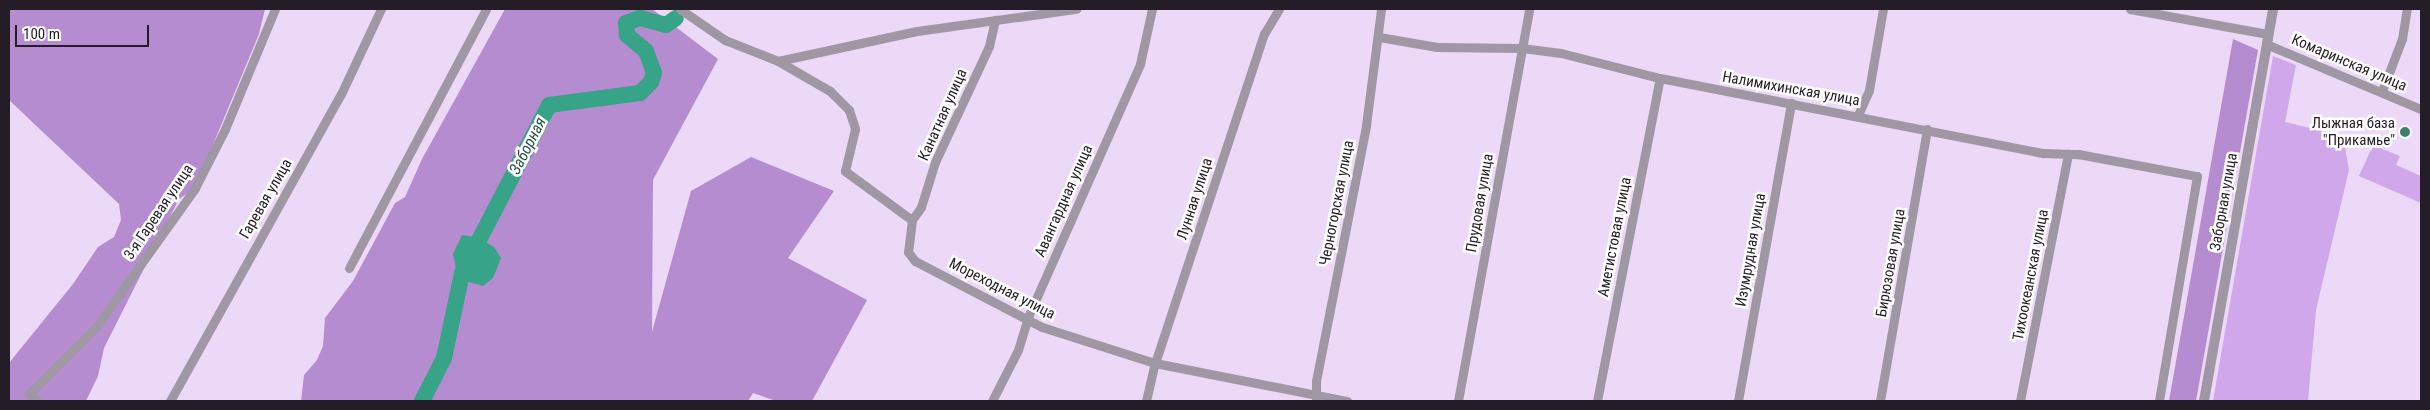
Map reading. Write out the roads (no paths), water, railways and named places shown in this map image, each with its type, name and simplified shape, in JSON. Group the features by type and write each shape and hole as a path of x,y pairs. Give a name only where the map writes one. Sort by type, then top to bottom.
{"street":[{"name":"3-я Гаревая улица","path":"37,401 29,394 96,327 195,188 225,129 274,9"},
{"name":"Гаревая улица","path":"170,401 341,94 381,9"},
{"path":"349,268 486,9"},
{"path":"680,9 725,40 778,61 830,91 849,110 855,129 845,172 912,220"},
{"path":"778,61 917,31 1076,9"},
{"name":"Авангардная улица","path":"992,401 1018,350 1028,317 1140,64 1152,9"},
{"name":"Лунная улица","path":"1146,401 1155,363 1264,34 1279,9"},
{"name":"Черногорская улица","path":"1316,399 1316,381 1366,125 1379,37 1381,9"},
{"name":"Прудовая улица","path":"1458,401 1529,9"},
{"path":"1858,115 1869,90 1883,9"},
{"name":"Комаринская улица","path":"2130,9 2267,39 2421,109"},
{"name":"Заборная улица","path":"2204,401 2272,9"},
{"path":"2382,91 2402,39 2407,9"},
{"name":"Канатная улица","path":"912,220 921,207 935,162 985,54 995,20"},
{"name":"Налимихинская улица","path":"1379,37 1437,47 1521,48 1561,53 1660,78 1858,115 2044,153 2068,154 2197,176 2159,401"},
{"name":"Аметистовая улица","path":"1597,401 1660,78"},
{"name":"Изумрудная улица","path":"1738,401 1790,103"},
{"name":"Бирюзовая улица","path":"1880,401 1927,129"},
{"name":"Тихоокеанская улица","path":"2020,401 2068,154"},
{"name":"Мореходная улица","path":"912,220 908,252 915,261 1028,317 1042,327 1155,363 1316,399 1347,401"}],"waterway":[{"name":"Заборная","path":"422,401 444,358 462,273 549,105 640,93 651,82 654,73 646,51 627,35 626,23 640,18 666,25 676,18"}],"place":[{"name":"Лыжная база \"Прикамье\"","path":"2405,132"}]}
